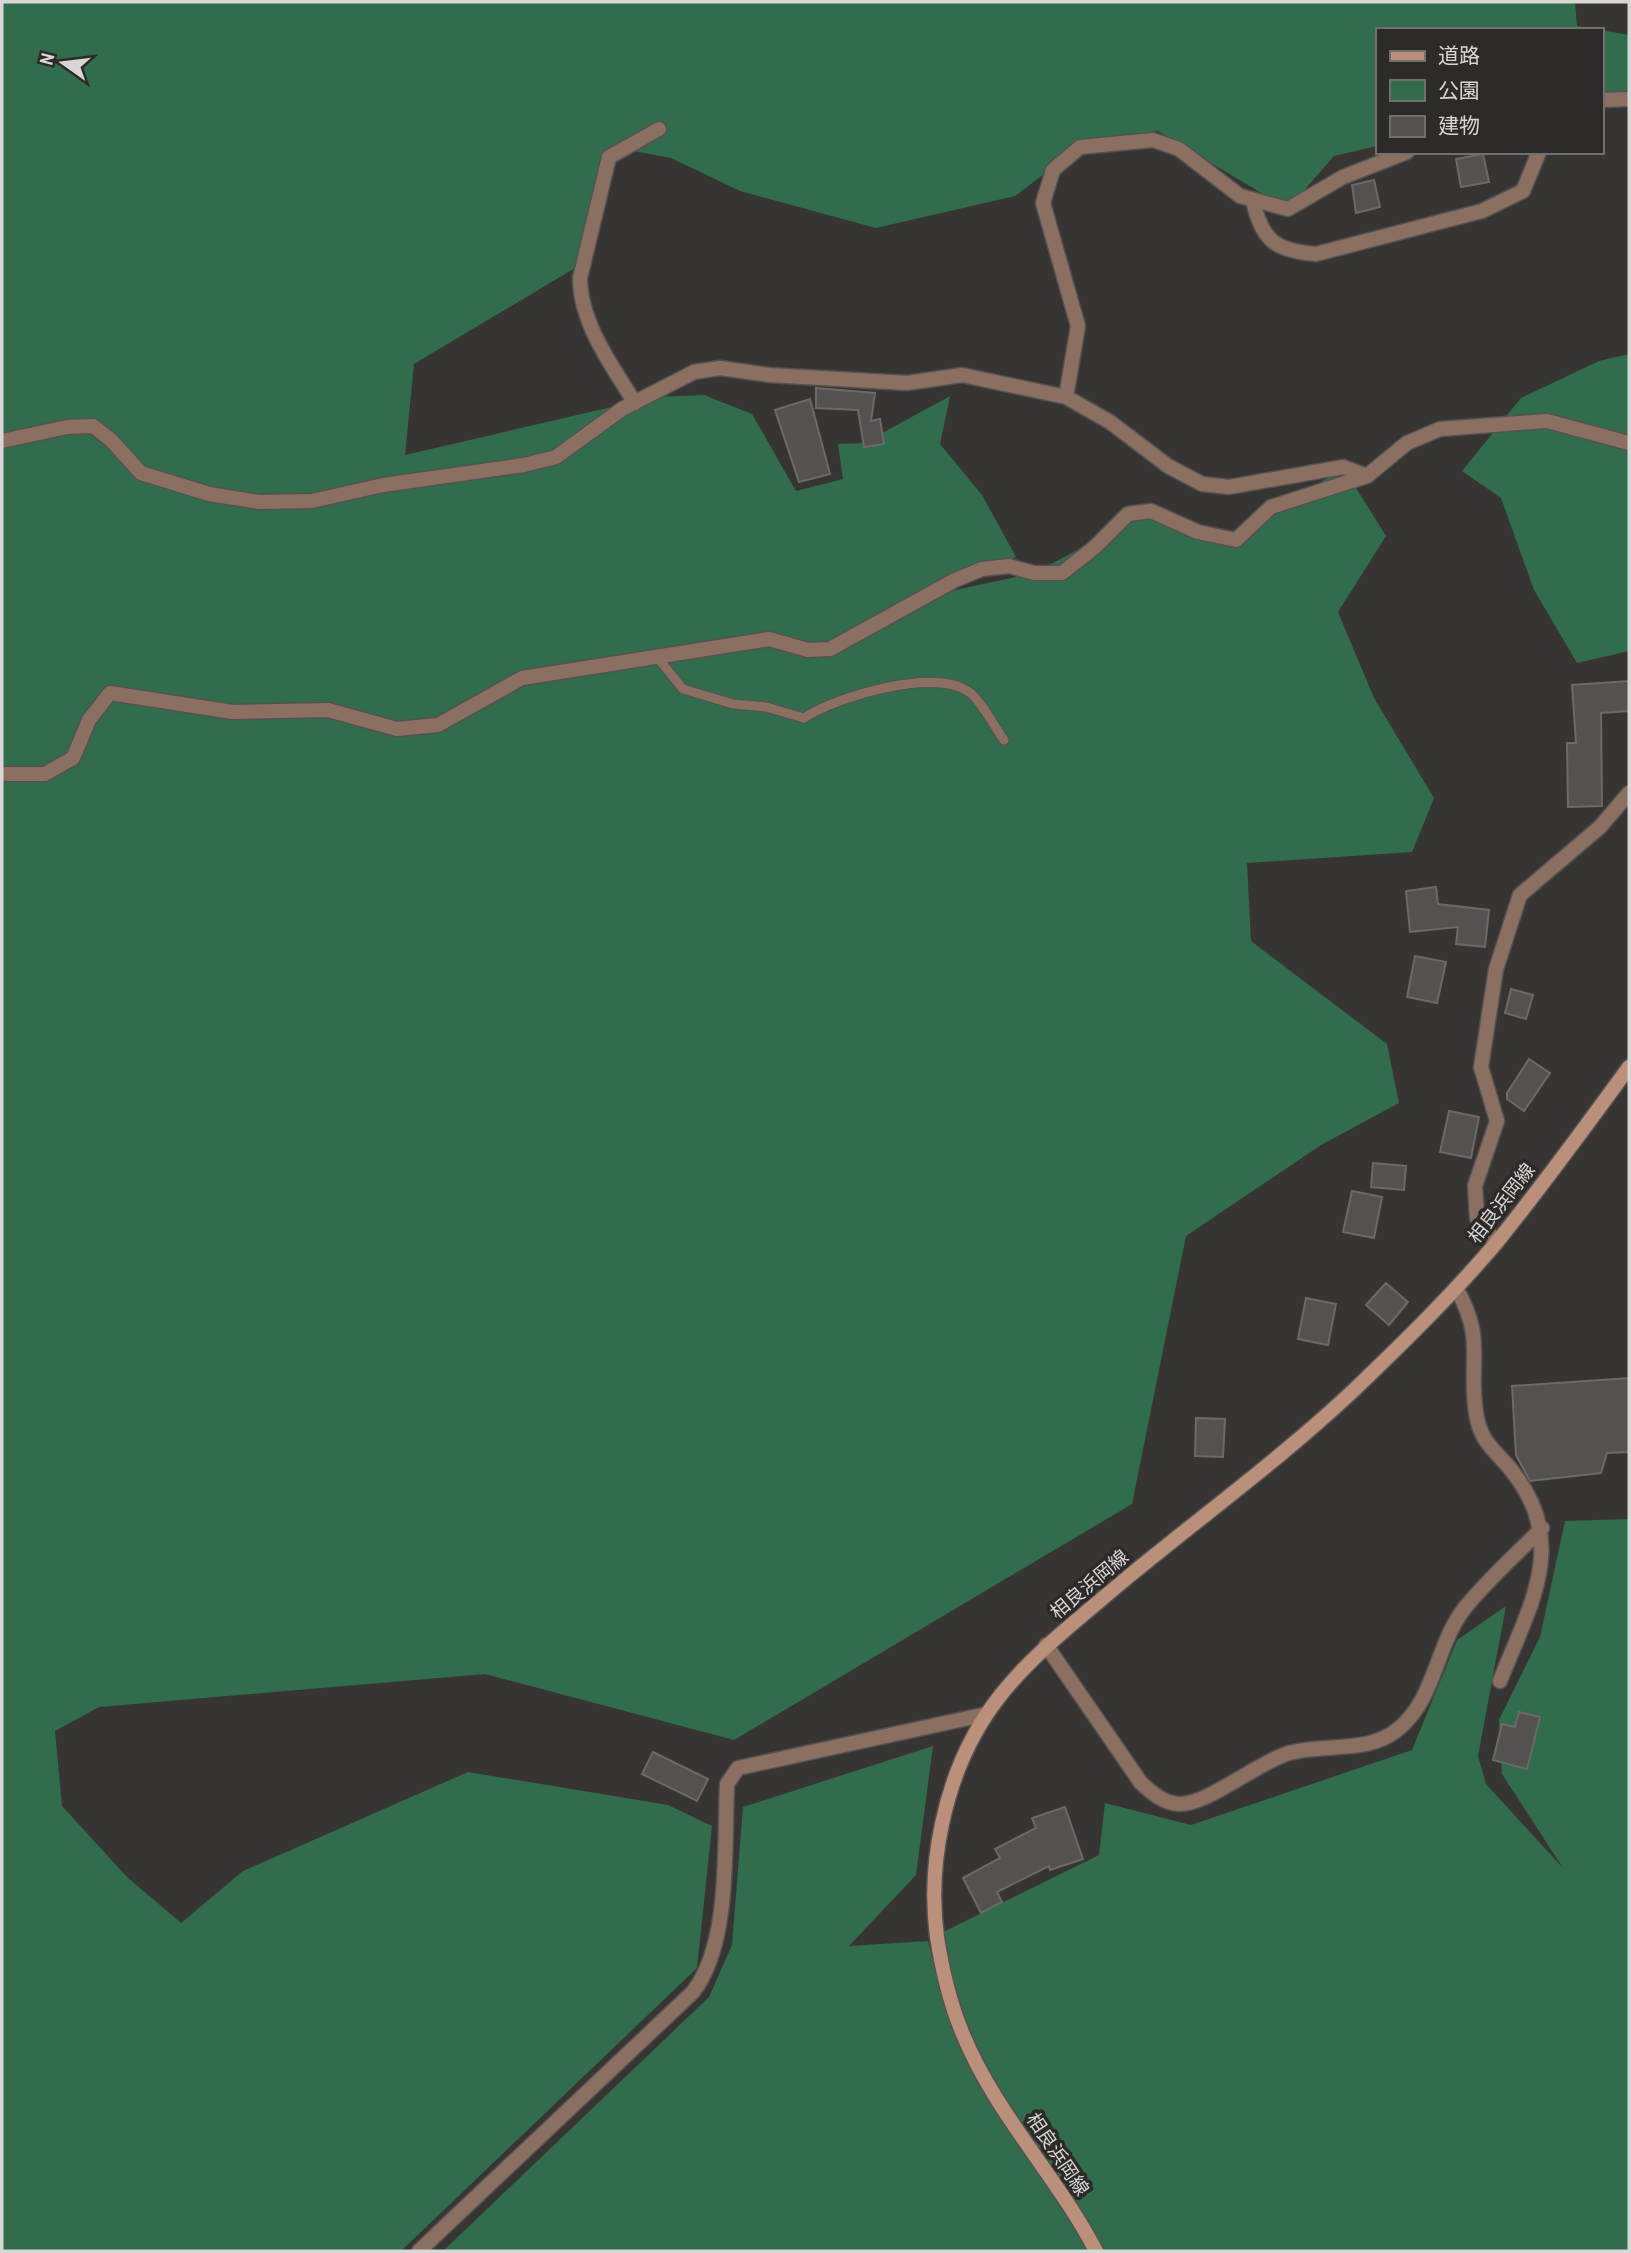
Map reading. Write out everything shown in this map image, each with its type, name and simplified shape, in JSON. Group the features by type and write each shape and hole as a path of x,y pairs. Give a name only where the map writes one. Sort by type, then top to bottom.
{"main road":[{"name":"相良浜岡線","path":"1096,2251 1079,2218 982,2072 962,2032 946,1980 937,1935 934,1885 937,1848 951,1783 965,1749 1004,1690 1046,1645 1320,1423 1456,1288 1496,1242 1629,1067"}],"street":[{"path":"1603,100 1629,99"},
{"path":"635,403 605,355 580,297 580,278 609,157 659,129"},
{"path":"1066,397 1078,326 1043,203 1053,170 1080,147 1153,140 1179,149 1240,197 1288,209 1343,177 1402,154"},
{"path":"1253,201 1257,221 1274,243 1288,252 1316,254 1482,211 1523,191 1538,154"},
{"path":"2,441 67,427 93,426 111,440 141,473 209,494 259,502 312,501 383,485 556,457 635,403 694,372 720,368 769,375 907,383 962,375 1066,397 1110,422 1168,466 1202,484 1229,487 1343,467 1367,476"},
{"path":"2,774 44,774 73,758 89,720 110,693 233,712 328,710 397,729 438,725 522,678 769,639 808,650 830,649 955,580 982,569 1009,566 1034,573 1062,573 1096,547 1128,514 1151,511 1198,532 1236,540 1271,507 1367,476 1407,443 1440,429 1547,421 1629,443"},
{"path":"1496,1242 1478,1218 1475,1186 1497,1121 1481,1067 1496,969 1520,895 1600,827 1629,793"},
{"path":"1456,1288 1470,1313 1475,1335 1476,1413 1486,1445 1516,1475 1542,1528 1542,1573 1500,1681"},
{"path":"1046,1645 1141,1783 1156,1796 1179,1804 1223,1789 1264,1763 1290,1752 1374,1743 1398,1730 1419,1703 1462,1611 1542,1528"},
{"path":"419,2251 693,1992 706,1975 717,1946 727,1784 738,1768 987,1714"}],"lane":[{"path":"657,657 683,689 733,704 766,707 804,719 819,708 858,693 939,683 969,692 1003,740"}],"green space":[{"path":"2,2 1575,2 1577,26 1588,28 1376,28 1376,146 1334,156 1288,209 1158,131 1080,147 1015,196 876,228 740,191 671,158 612,147 585,262 414,364 405,455 655,397 704,395 752,414 796,491 843,479 838,444 864,443 950,396 940,444 982,495 1016,557 928,596 1034,573 1151,511 1236,540 1343,467 1386,536 1338,612 1374,698 1434,798 1412,852 1247,863 1251,941 1387,1044 1399,1103 1321,1145 1186,1236 1132,1504 734,1740 485,1674 99,1707 55,1731 62,1806 127,1877 181,1923 243,1871 468,1772 668,1805 712,1826 697,1968 401,2251 2,2251"},
{"path":"1603,30 1629,35 1629,99 1603,100"},
{"path":"1629,354 1629,651 1577,663 1534,590 1501,498 1462,471 1521,398 1599,361"},
{"path":"1629,1519 1629,2251 443,2251 709,1997 732,1945 743,1807 933,1746 916,1875 849,1946 928,1941 944,2002 975,2052 933,1937 1099,1855 1105,1803 1191,1825 1412,1750 1457,1640 1506,1606 1478,1756 1486,1784 1563,1868 1502,1774 1499,1720 1540,1637 1565,1521"}],"building":[{"path":"1483,154 1489,182 1461,187 1456,159"},
{"path":"1374,180 1380,207 1356,213 1352,185"},
{"path":"816,388 875,393 871,421 880,419 884,444 864,447 858,410 816,408"},
{"path":"810,399 830,474 799,482 775,410"},
{"path":"1629,681 1629,711 1601,713 1602,806 1568,807 1567,743 1576,743 1572,685"},
{"path":"1436,887 1438,904 1489,910 1485,947 1456,944 1458,927 1410,932 1406,891"},
{"path":"1415,956 1446,962 1437,1003 1407,997"},
{"path":"1511,989 1533,995 1526,1019 1505,1013"},
{"path":"1529,1059 1550,1073 1524,1111 1507,1099 1507,1093"},
{"path":"1449,1111 1479,1117 1471,1158 1440,1152"},
{"path":"1373,1163 1406,1166 1404,1190 1371,1187"},
{"path":"1352,1191 1382,1197 1374,1238 1343,1232"},
{"path":"1386,1283 1408,1302 1389,1325 1366,1305"},
{"path":"1306,1298 1336,1304 1328,1345 1298,1339"},
{"path":"1629,1378 1629,1452 1607,1453 1601,1473 1530,1481 1516,1455 1512,1386"},
{"path":"1196,1418 1225,1419 1223,1457 1195,1456"},
{"path":"1519,1712 1540,1717 1527,1769 1493,1760 1502,1724 1515,1727"},
{"path":"653,1752 708,1779 697,1801 642,1774"},
{"path":"1065,1807 1083,1859 1050,1870 1049,1866 997,1892 1002,1902 981,1913 963,1878 1000,1858 995,1849 1036,1828 1032,1818"}]}
